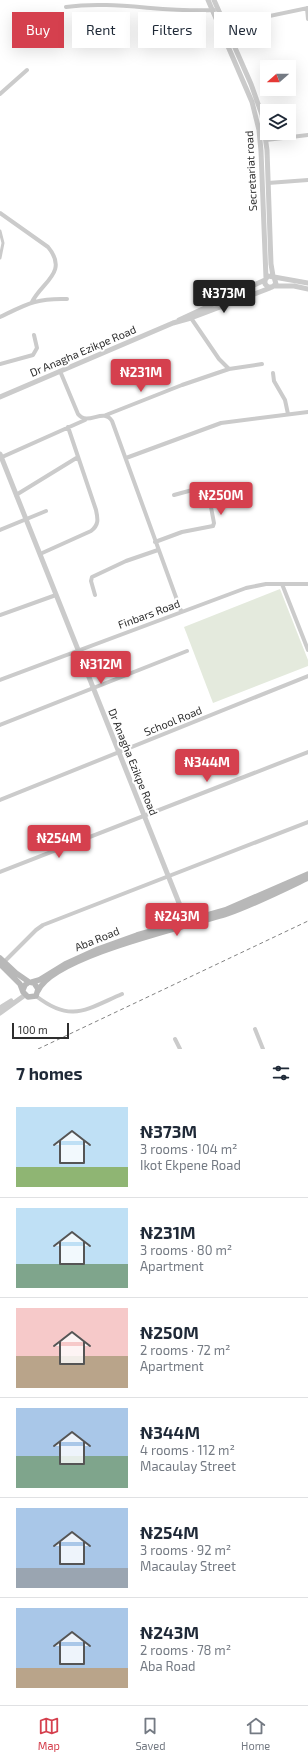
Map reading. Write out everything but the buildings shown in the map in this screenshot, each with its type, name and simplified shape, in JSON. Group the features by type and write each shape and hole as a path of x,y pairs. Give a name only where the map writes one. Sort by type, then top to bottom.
{"main road":[{"path":"302,877 308,870"},
{"name":"Aba Road","path":"37,993 43,983 80,961 120,945 240,905 308,874"},
{"name":"Aba Road","path":"30,982 39,980 71,960 98,949 137,935 241,908 308,878"},
{"path":"1,961 30,982 36,984 37,993 30,998 1,961"},
{"path":"24,992 25,985 30,982"}],"street":[{"name":"Secretariat road","path":"208,0 214,10 245,85 259,130 266,279"},
{"path":"214,0 220,12"},
{"path":"66,8 85,4 177,11 214,10"},
{"path":"271,16 307,8 308,19"},
{"path":"236,48 260,108"},
{"path":"0,94 27,70"},
{"path":"296,136 308,134"},
{"path":"173,323 191,318 272,287 276,282 271,264 266,140"},
{"path":"268,183 308,180"},
{"path":"0,213 48,247 52,252 55,262 52,278 38,291 32,302"},
{"path":"0,231 3,243 0,256"},
{"path":"173,323 186,315 266,279 274,277 308,283"},
{"path":"266,279 266,286 294,286 308,289"},
{"path":"0,317 32,302 46,299 66,299"},
{"path":"191,318 219,359 229,369"},
{"name":"Dr Anagha Ezikpe Road","path":"0,397 173,323"},
{"path":"0,364 33,355 37,348 34,335"},
{"path":"0,457 83,420 106,415 182,385 229,369 262,364"},
{"path":"60,371 78,414 83,420"},
{"path":"273,373 274,381 285,400 288,414"},
{"path":"126,458 221,423 308,412"},
{"path":"106,415 112,422 126,458 181,611"},
{"path":"40,554 91,531 98,523 96,510 68,428"},
{"name":"Dr Anagha Ezikpe Road","path":"0,457 187,923"},
{"path":"16,495 78,457"},
{"path":"155,542 182,532 213,526 214,523 207,486 174,495"},
{"path":"0,530 46,512"},
{"path":"96,595 91,581 92,577 126,561 158,550"},
{"name":"Finbars Road","path":"0,680 181,611 246,588 266,584 308,584"},
{"path":"282,584 308,650"},
{"path":"0,615 56,595"},
{"path":"0,725 187,651"},
{"name":"School Road","path":"0,800 308,676"},
{"path":"0,872 308,752"},
{"path":"1,961 43,925 308,822"},
{"path":"0,1008 24,992"},
{"path":"0,1013 24,992"},
{"path":"37,993 46,1004 61,1011 70,1012 82,1011 122,994"},
{"path":"255,1029 262,1049"},
{"path":"175,1039 180,1049"}],"shaded area":[{"path":"280,589 308,660 308,666 213,703 184,627"}],"railway":[{"path":"38,1049 308,921"}]}
